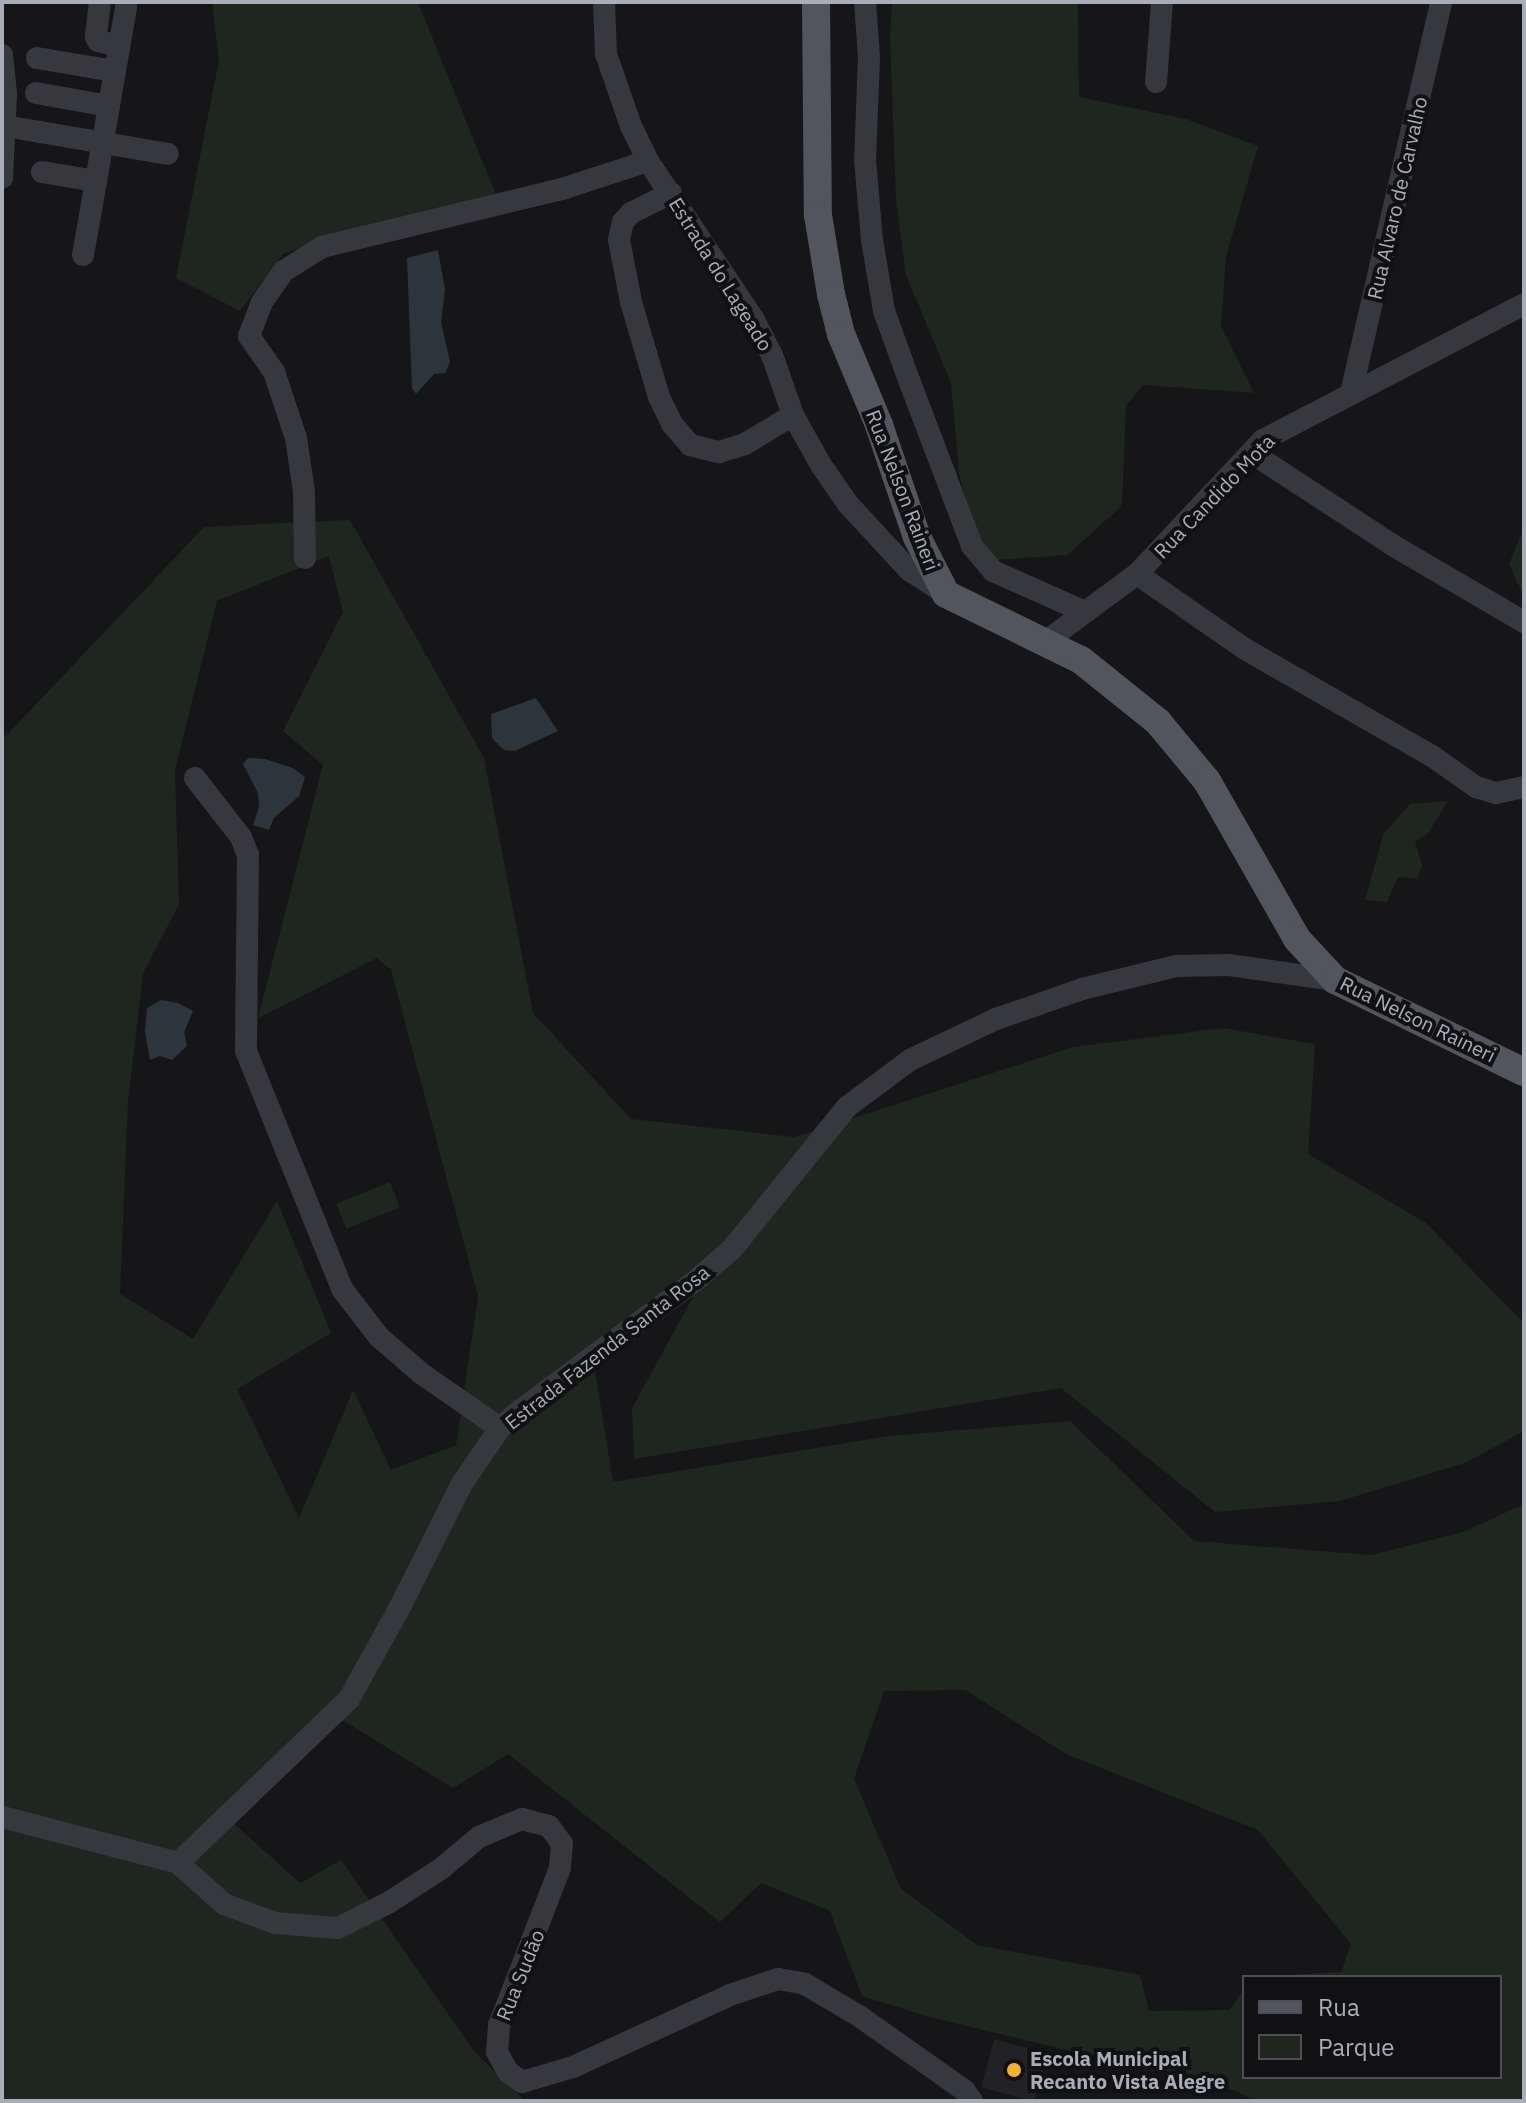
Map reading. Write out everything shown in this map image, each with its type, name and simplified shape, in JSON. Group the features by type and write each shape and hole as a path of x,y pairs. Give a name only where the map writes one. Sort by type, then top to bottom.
{"main road":[{"name":"Rua Nelson Raineri","path":"816,2 818,215 831,294 841,334 879,425 917,537 946,594 1045,642 1092,669 1158,722 1184,751 1230,818 1297,939 1335,980 1524,1072"}],"street":[{"path":"100,2 96,37 98,41 119,46"},
{"name":"Estrada do Lageado","path":"604,2 610,76 648,161 754,320 772,355 793,415 821,465 848,504 909,570 946,594"},
{"path":"865,2 869,57 865,160 884,311 972,546 993,571 1085,612"},
{"path":"1156,82 1162,2"},
{"name":"Rua Alvaro de Carvalho","path":"1351,393 1441,2"},
{"path":"83,255 126,7"},
{"path":"2,55 5,126 2,178"},
{"path":"37,58 115,71"},
{"path":"36,93 109,106"},
{"path":"5,126 168,154"},
{"path":"305,558 304,492 296,438 274,372 249,336 262,302 284,271 322,247 565,188 648,161"},
{"path":"42,172 96,181"},
{"path":"671,193 631,213 623,222 619,240 631,302 659,397 672,424 690,445 719,452 745,444 793,415"},
{"name":"Rua Candido Mota","path":"1045,642 1137,574 1252,453 1280,429 1524,304"},
{"path":"1252,453 1394,546 1524,622"},
{"path":"1137,574 1245,649 1432,756 1476,787 1496,793 1524,787"},
{"path":"195,778 241,837 248,855 246,1051 342,1289 379,1337 422,1374 500,1428"},
{"name":"Estrada Fazenda Santa Rosa","path":"178,1863 349,1699 463,1482 500,1428 695,1281 732,1249 847,1107 910,1060 996,1019 1082,989 1176,966 1229,965 1335,980"},
{"path":"2,1817 178,1863"},
{"name":"Rua Sudão","path":"178,1863 224,1904 275,1923 338,1928 399,1896 442,1868 479,1837 522,1819 549,1826 562,1844 560,1868 499,2025 497,2052 508,2072 522,2082 573,2067 730,1995 778,1979 805,1984 859,2016 964,2090 972,2101"}],"shaded area":[{"path":"438,250 445,290 441,322 450,362 445,373 434,374 416,394 412,388 407,258"},
{"path":"536,698 558,731 515,751 504,750 492,738 491,714"},
{"path":"248,758 265,759 293,768 305,777 299,796 274,818 269,830 253,825 259,807 258,793 243,764"},
{"path":"161,1000 178,1003 193,1011 184,1032 187,1046 172,1060 160,1056 150,1060 145,1032 147,1008"},
{"name":"Escola Municipal Recanto Vista Alegre","path":"994,2039 1047,2053 1034,2101 981,2087"}],"green space":[{"path":"212,2 418,2 496,195 284,253 240,311 176,278 219,60"},
{"path":"892,2 1078,2 1079,97 1186,119 1258,146 1226,257 1221,326 1254,393 1143,385 1126,406 1122,506 1067,555 981,561 959,473 951,383 906,275 896,201 890,37"},
{"path":"350,520 484,758 533,1013 631,1119 795,1137 1073,1047 1223,1028 1315,1044 1308,1154 1426,1223 1524,1323 1524,1431 1465,1463 1340,1501 1215,1512 1061,1388 634,1459 632,1408 721,1246 591,1347 613,1482 888,1436 1070,1421 1194,1541 1371,1555 1463,1532 1524,1504 1524,2101 1255,2101 1236,2091 926,2016 862,1996 830,1911 761,1883 720,1922 508,1754 453,1788 326,1710 220,1811 300,1883 341,1860 474,2051 525,2101 2,2101 2,740 204,527","holes":["329,556 343,612 283,731 323,765 258,1018 377,958 391,970 478,1296 456,1445 391,1470 353,1390 299,1518 237,1389 331,1333 277,1201 193,1339 120,1294 128,1102 143,974 179,904 175,770 217,601","965,1690 1068,1755 1258,1830 1351,1944 1341,1972 1288,1975 1502,1975 1502,2079 1242,2079 1242,1993 1229,2010 1149,2011 1140,1975 977,1945 901,1889 854,1779 884,1691"]},
{"path":"1524,530 1524,598 1509,564"},
{"path":"1448,801 1427,835 1415,841 1422,866 1417,879 1398,877 1387,902 1365,900 1383,835 1410,804"},
{"path":"390,1182 400,1207 346,1229 336,1204"}],"place":[{"name":"Escola Municipal Recanto Vista Alegre","path":"1014,2070"}]}
